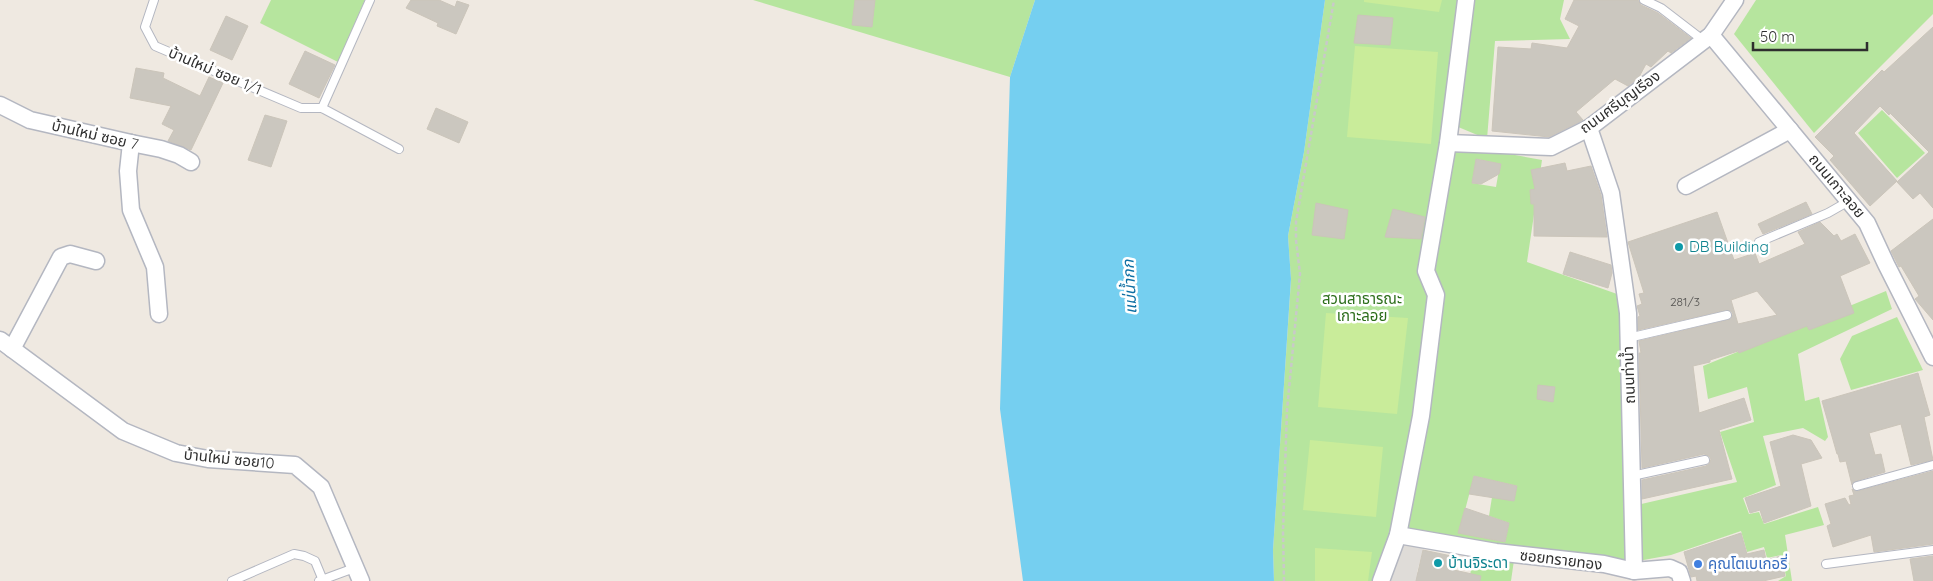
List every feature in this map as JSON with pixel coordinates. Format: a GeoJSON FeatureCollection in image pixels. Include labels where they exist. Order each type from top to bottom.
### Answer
{"type":"FeatureCollection","features":[{"type":"Feature","properties":{"kind":"street"},"geometry":{"type":"LineString","coordinates":[[1381,581],[1398,535],[1421,416],[1436,295],[1426,271],[1448,143],[1466,0]]}},
{"type":"Feature","properties":{"kind":"street","name":"ถนนศรีบุญเรือง"},"geometry":{"type":"LineString","coordinates":[[1448,143],[1551,147],[1589,128],[1707,38],[1735,0]]}},
{"type":"Feature","properties":{"kind":"street","name":"ถนนเกาะลอย"},"geometry":{"type":"LineString","coordinates":[[1707,38],[1790,130],[1867,223],[1933,357]]}},
{"type":"Feature","properties":{"kind":"street","name":"บ้านใหม่ ซอย 7"},"geometry":{"type":"LineString","coordinates":[[0,105],[30,120],[161,149],[179,155],[191,162]]}},
{"type":"Feature","properties":{"kind":"street","name":"ถนนท่าน้ำ"},"geometry":{"type":"LineString","coordinates":[[1589,128],[1611,193],[1628,313],[1634,572]]}},
{"type":"Feature","properties":{"kind":"street"},"geometry":{"type":"LineString","coordinates":[[1686,186],[1790,130]]}},
{"type":"Feature","properties":{"kind":"street"},"geometry":{"type":"LineString","coordinates":[[131,143],[128,171],[130,210],[155,268],[159,314]]}},
{"type":"Feature","properties":{"kind":"street"},"geometry":{"type":"LineString","coordinates":[[6,344],[61,258],[70,254],[96,261]]}},
{"type":"Feature","properties":{"kind":"street","name":"บ้านใหม่ ซอย10"},"geometry":{"type":"LineString","coordinates":[[6,344],[123,431],[176,453],[208,459],[295,465],[321,487],[359,574]]}},
{"type":"Feature","properties":{"kind":"street","name":"ซอยทรายทอง"},"geometry":{"type":"LineString","coordinates":[[1398,535],[1496,552],[1604,564],[1634,572]]}},
{"type":"Feature","properties":{"kind":"street"},"geometry":{"type":"LineString","coordinates":[[1634,572],[1670,568],[1679,572],[1682,581]]}},
{"type":"Feature","properties":{"kind":"lane","name":"บ้านใหม่ ซอย 1/1"},"geometry":{"type":"LineString","coordinates":[[154,0],[145,27],[156,46],[301,108],[322,108]]}},
{"type":"Feature","properties":{"kind":"lane"},"geometry":{"type":"LineString","coordinates":[[370,0],[322,108],[399,149]]}},
{"type":"Feature","properties":{"kind":"lane"},"geometry":{"type":"LineString","coordinates":[[1644,0],[1661,8],[1707,38]]}},
{"type":"Feature","properties":{"kind":"lane"},"geometry":{"type":"LineString","coordinates":[[1758,242],[1828,213],[1849,201]]}},
{"type":"Feature","properties":{"kind":"lane"},"geometry":{"type":"LineString","coordinates":[[1628,338],[1727,315]]}},
{"type":"Feature","properties":{"kind":"lane"},"geometry":{"type":"LineString","coordinates":[[1632,476],[1705,460]]}},
{"type":"Feature","properties":{"kind":"lane"},"geometry":{"type":"LineString","coordinates":[[1857,486],[1933,465]]}},
{"type":"Feature","properties":{"kind":"lane"},"geometry":{"type":"LineString","coordinates":[[1826,564],[1933,550]]}},
{"type":"Feature","properties":{"kind":"lane"},"geometry":{"type":"LineString","coordinates":[[232,581],[294,554],[315,561],[321,580],[359,574]]}},
{"type":"Feature","properties":{"kind":"path"},"geometry":{"type":"LineString","coordinates":[[1284,581],[1283,531],[1288,410],[1300,274],[1296,222],[1334,0]]}},
{"type":"Feature","properties":{"kind":"green space"},"geometry":{"type":"Polygon","coordinates":[[[271,0],[365,0],[338,62],[260,23],[271,0]]]}},
{"type":"Feature","properties":{"kind":"green space"},"geometry":{"type":"Polygon","coordinates":[[[753,0],[1035,0],[1010,77],[753,0]]]}},
{"type":"Feature","properties":{"kind":"green space","name":"สวนสาธารณะ เกาะลอย"},"geometry":{"type":"Polygon","coordinates":[[[1325,0],[1564,0],[1560,19],[1570,39],[1495,41],[1487,139],[1451,124],[1449,143],[1542,160],[1527,262],[1617,294],[1628,338],[1634,571],[1398,535],[1381,581],[1274,581],[1273,550],[1291,280],[1288,236],[1304,152],[1325,0]],[[1477,159],[1472,183],[1496,187],[1500,164],[1477,159]],[[1474,476],[1459,533],[1505,542],[1509,523],[1489,516],[1492,497],[1517,486],[1474,476]]]}},
{"type":"Feature","properties":{"kind":"green space"},"geometry":{"type":"Polygon","coordinates":[[[1364,0],[1442,0],[1439,12],[1364,2],[1364,0]]]}},
{"type":"Feature","properties":{"kind":"green space"},"geometry":{"type":"Polygon","coordinates":[[[1756,0],[1933,0],[1933,14],[1814,133],[1734,34],[1756,0]]]}},
{"type":"Feature","properties":{"kind":"green space"},"geometry":{"type":"Polygon","coordinates":[[[1355,46],[1438,52],[1431,144],[1347,137],[1355,46]]]}},
{"type":"Feature","properties":{"kind":"green space"},"geometry":{"type":"Polygon","coordinates":[[[1882,110],[1925,153],[1897,178],[1858,133],[1882,110]]]}},
{"type":"Feature","properties":{"kind":"green space"},"geometry":{"type":"Polygon","coordinates":[[[1886,291],[1892,309],[1798,354],[1805,401],[1819,397],[1828,437],[1825,441],[1803,428],[1763,436],[1776,485],[1743,498],[1749,514],[1759,512],[1764,524],[1818,507],[1824,525],[1785,535],[1792,581],[1778,581],[1786,576],[1781,555],[1767,558],[1764,547],[1747,552],[1741,531],[1671,555],[1638,561],[1637,505],[1737,482],[1720,432],[1754,422],[1747,387],[1708,399],[1703,366],[1886,291]]]}},
{"type":"Feature","properties":{"kind":"green space"},"geometry":{"type":"Polygon","coordinates":[[[1326,313],[1408,318],[1397,414],[1318,407],[1326,313]]]}},
{"type":"Feature","properties":{"kind":"green space"},"geometry":{"type":"Polygon","coordinates":[[[1897,317],[1923,370],[1851,390],[1840,359],[1852,336],[1897,317]]]}},
{"type":"Feature","properties":{"kind":"green space"},"geometry":{"type":"Polygon","coordinates":[[[1310,440],[1383,447],[1376,517],[1303,510],[1310,440]]]}},
{"type":"Feature","properties":{"kind":"green space"},"geometry":{"type":"Polygon","coordinates":[[[1315,548],[1372,552],[1368,581],[1315,581],[1315,548]]]}},
{"type":"Feature","properties":{"kind":"green space"},"geometry":{"type":"Polygon","coordinates":[[[1474,553],[1514,560],[1511,581],[1469,581],[1474,553]]]}},
{"type":"Feature","properties":{"kind":"shaded area"},"geometry":{"type":"Polygon","coordinates":[[[1403,542],[1424,546],[1417,572],[1422,574],[1421,581],[1391,581],[1403,542]]]}},
{"type":"Feature","properties":{"kind":"water","name":"แม่น้ำกก"},"geometry":{"type":"Polygon","coordinates":[[[1035,0],[1325,0],[1304,152],[1288,236],[1291,279],[1273,550],[1274,581],[1023,581],[1000,409],[1010,77],[1035,0]]]}},
{"type":"Feature","properties":{"kind":"building"},"geometry":{"type":"Polygon","coordinates":[[[411,0],[439,0],[455,7],[457,1],[469,5],[456,34],[437,26],[438,23],[406,8],[411,0]]]}},
{"type":"Feature","properties":{"kind":"building"},"geometry":{"type":"Polygon","coordinates":[[[855,0],[875,0],[872,27],[852,25],[855,0]]]}},
{"type":"Feature","properties":{"kind":"building"},"geometry":{"type":"Polygon","coordinates":[[[1574,0],[1638,0],[1641,5],[1658,13],[1691,38],[1671,53],[1668,51],[1651,67],[1646,64],[1639,77],[1628,86],[1615,79],[1576,112],[1583,120],[1549,137],[1492,131],[1498,47],[1531,49],[1532,43],[1567,48],[1579,26],[1565,19],[1574,0]]]}},
{"type":"Feature","properties":{"kind":"building"},"geometry":{"type":"Polygon","coordinates":[[[1358,15],[1393,18],[1390,45],[1354,43],[1358,15]]]}},
{"type":"Feature","properties":{"kind":"building"},"geometry":{"type":"Polygon","coordinates":[[[226,16],[248,26],[232,60],[210,50],[226,16]]]}},
{"type":"Feature","properties":{"kind":"building"},"geometry":{"type":"Polygon","coordinates":[[[1933,27],[1933,208],[1920,193],[1913,199],[1897,182],[1929,152],[1890,113],[1889,115],[1880,106],[1854,133],[1897,181],[1870,206],[1830,160],[1834,156],[1815,137],[1882,70],[1884,72],[1933,27]]]}},
{"type":"Feature","properties":{"kind":"building"},"geometry":{"type":"Polygon","coordinates":[[[305,51],[335,65],[319,98],[289,84],[305,51]]]}},
{"type":"Feature","properties":{"kind":"building"},"geometry":{"type":"Polygon","coordinates":[[[136,68],[164,73],[163,78],[200,96],[209,77],[223,83],[191,150],[168,141],[174,130],[162,124],[171,106],[130,98],[136,68]]]}},
{"type":"Feature","properties":{"kind":"building"},"geometry":{"type":"Polygon","coordinates":[[[436,108],[468,122],[459,143],[427,129],[436,108]]]}},
{"type":"Feature","properties":{"kind":"building"},"geometry":{"type":"Polygon","coordinates":[[[265,115],[287,121],[271,167],[248,160],[265,115]]]}},
{"type":"Feature","properties":{"kind":"building"},"geometry":{"type":"Polygon","coordinates":[[[1476,159],[1501,164],[1499,174],[1481,184],[1472,183],[1476,159]]]}},
{"type":"Feature","properties":{"kind":"building"},"geometry":{"type":"Polygon","coordinates":[[[1565,163],[1567,171],[1591,166],[1601,195],[1607,237],[1534,236],[1534,204],[1531,204],[1530,190],[1535,189],[1531,170],[1565,163]]]}},
{"type":"Feature","properties":{"kind":"building"},"geometry":{"type":"Polygon","coordinates":[[[1806,202],[1812,214],[1763,234],[1758,224],[1806,202]]]}},
{"type":"Feature","properties":{"kind":"building"},"geometry":{"type":"Polygon","coordinates":[[[1316,203],[1348,210],[1344,239],[1312,235],[1316,203]]]}},
{"type":"Feature","properties":{"kind":"building"},"geometry":{"type":"Polygon","coordinates":[[[1393,209],[1425,217],[1421,239],[1385,237],[1393,209]]]}},
{"type":"Feature","properties":{"kind":"building"},"geometry":{"type":"Polygon","coordinates":[[[1717,212],[1734,260],[1755,253],[1759,264],[1805,244],[1798,232],[1820,222],[1834,236],[1837,234],[1841,241],[1855,234],[1870,263],[1840,276],[1854,313],[1809,330],[1807,326],[1739,353],[1738,351],[1710,360],[1710,362],[1693,366],[1699,413],[1744,398],[1751,420],[1719,430],[1732,479],[1642,499],[1642,480],[1706,466],[1711,459],[1704,454],[1642,468],[1639,353],[1641,353],[1639,341],[1728,320],[1731,319],[1733,314],[1731,311],[1726,310],[1638,330],[1638,317],[1640,316],[1637,306],[1642,304],[1639,294],[1644,293],[1628,242],[1717,212]],[[1757,291],[1731,300],[1738,324],[1777,315],[1757,291]]]}},
{"type":"Feature","properties":{"kind":"building"},"geometry":{"type":"Polygon","coordinates":[[[1933,219],[1933,320],[1915,299],[1919,296],[1901,266],[1899,267],[1891,251],[1933,219]]]}},
{"type":"Feature","properties":{"kind":"building"},"geometry":{"type":"Polygon","coordinates":[[[1570,252],[1611,265],[1612,273],[1608,288],[1563,274],[1570,252]]]}},
{"type":"Feature","properties":{"kind":"building"},"geometry":{"type":"Polygon","coordinates":[[[1918,373],[1930,415],[1924,417],[1933,460],[1911,465],[1901,424],[1869,433],[1875,455],[1881,454],[1885,472],[1856,481],[1852,485],[1846,461],[1840,462],[1837,454],[1822,401],[1918,373]]]}},
{"type":"Feature","properties":{"kind":"building"},"geometry":{"type":"Polygon","coordinates":[[[1538,385],[1555,387],[1553,402],[1537,399],[1538,385]]]}},
{"type":"Feature","properties":{"kind":"building"},"geometry":{"type":"Polygon","coordinates":[[[1793,435],[1811,440],[1822,458],[1801,464],[1811,506],[1764,523],[1760,510],[1750,513],[1745,498],[1781,486],[1770,442],[1793,435]]]}},
{"type":"Feature","properties":{"kind":"building"},"geometry":{"type":"Polygon","coordinates":[[[1933,471],[1933,544],[1874,552],[1871,535],[1833,547],[1827,526],[1831,524],[1825,504],[1845,498],[1849,505],[1851,504],[1849,496],[1854,495],[1852,489],[1858,491],[1933,471]]]}},
{"type":"Feature","properties":{"kind":"building"},"geometry":{"type":"Polygon","coordinates":[[[1474,476],[1517,486],[1514,501],[1469,494],[1474,476]]]}},
{"type":"Feature","properties":{"kind":"building"},"geometry":{"type":"Polygon","coordinates":[[[1465,508],[1509,523],[1505,542],[1458,533],[1465,508]]]}},
{"type":"Feature","properties":{"kind":"building"},"geometry":{"type":"Polygon","coordinates":[[[1741,533],[1747,554],[1764,550],[1766,560],[1781,556],[1785,576],[1763,581],[1697,581],[1696,576],[1691,577],[1684,552],[1741,533]]]}},
{"type":"Feature","properties":{"kind":"building","name":"บ้านจิระดา"},"geometry":{"type":"Polygon","coordinates":[[[1423,550],[1456,557],[1454,570],[1481,576],[1480,581],[1416,581],[1423,550]]]}},
{"type":"Feature","properties":{"kind":"building"},"geometry":{"type":"Polygon","coordinates":[[[1933,556],[1933,581],[1914,581],[1910,559],[1933,556]]]}},
{"type":"Feature","properties":{"kind":"place","name":"DB Building"},"geometry":{"type":"Point","coordinates":[1679,247]}},
{"type":"Feature","properties":{"kind":"place","name":"บ้านจิระดา"},"geometry":{"type":"Point","coordinates":[1438,563]}},
{"type":"Feature","properties":{"kind":"place","name":"คุณโตเบเกอรี่"},"geometry":{"type":"Point","coordinates":[1698,564]}}]}
